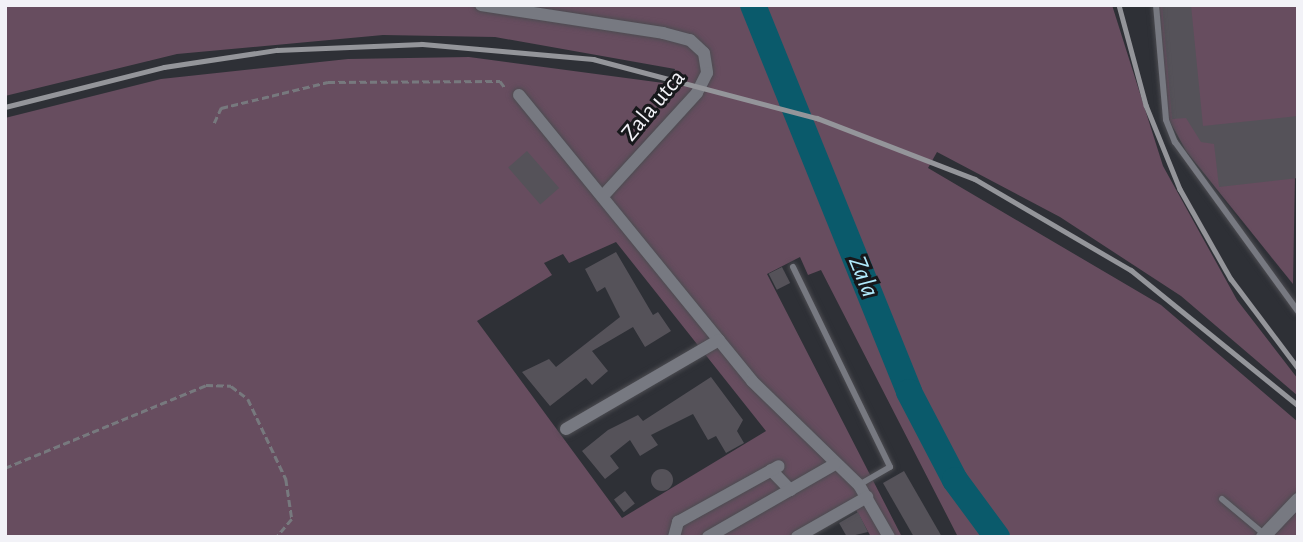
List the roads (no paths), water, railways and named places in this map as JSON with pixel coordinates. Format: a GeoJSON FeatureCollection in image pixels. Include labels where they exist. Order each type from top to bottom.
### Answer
{"type":"FeatureCollection","features":[{"type":"Feature","properties":{"kind":"street","name":"Zala utca"},"geometry":{"type":"LineString","coordinates":[[481,5],[663,33],[690,40],[704,53],[707,74],[697,93],[603,197]]}},
{"type":"Feature","properties":{"kind":"street"},"geometry":{"type":"LineString","coordinates":[[519,95],[719,340],[835,464],[859,485],[889,537]]}},
{"type":"Feature","properties":{"kind":"street"},"geometry":{"type":"LineString","coordinates":[[566,429],[719,340]]}},
{"type":"Feature","properties":{"kind":"street"},"geometry":{"type":"LineString","coordinates":[[708,537],[835,464]]}},
{"type":"Feature","properties":{"kind":"street"},"geometry":{"type":"LineString","coordinates":[[674,537],[678,522],[775,468],[790,490]]}},
{"type":"Feature","properties":{"kind":"street"},"geometry":{"type":"LineString","coordinates":[[797,537],[867,497]]}},
{"type":"Feature","properties":{"kind":"street"},"geometry":{"type":"LineString","coordinates":[[1266,536],[1298,500]]}},
{"type":"Feature","properties":{"kind":"lane"},"geometry":{"type":"LineString","coordinates":[[1157,5],[1166,120],[1175,142],[1298,311]]}},
{"type":"Feature","properties":{"kind":"lane"},"geometry":{"type":"LineString","coordinates":[[793,267],[890,467],[859,485]]}},
{"type":"Feature","properties":{"kind":"lane"},"geometry":{"type":"LineString","coordinates":[[1222,499],[1266,536]]}},
{"type":"Feature","properties":{"kind":"waterway","name":"Zala"},"geometry":{"type":"LineString","coordinates":[[753,5],[909,392],[955,480],[997,537]]}},
{"type":"Feature","properties":{"kind":"railway"},"geometry":{"type":"LineString","coordinates":[[1119,5],[1146,105],[1180,189],[1231,279],[1298,368]]}},
{"type":"Feature","properties":{"kind":"railway"},"geometry":{"type":"LineString","coordinates":[[5,107],[164,67],[277,50],[422,44],[593,59],[817,118],[975,179],[1131,270],[1298,405]]}}]}
